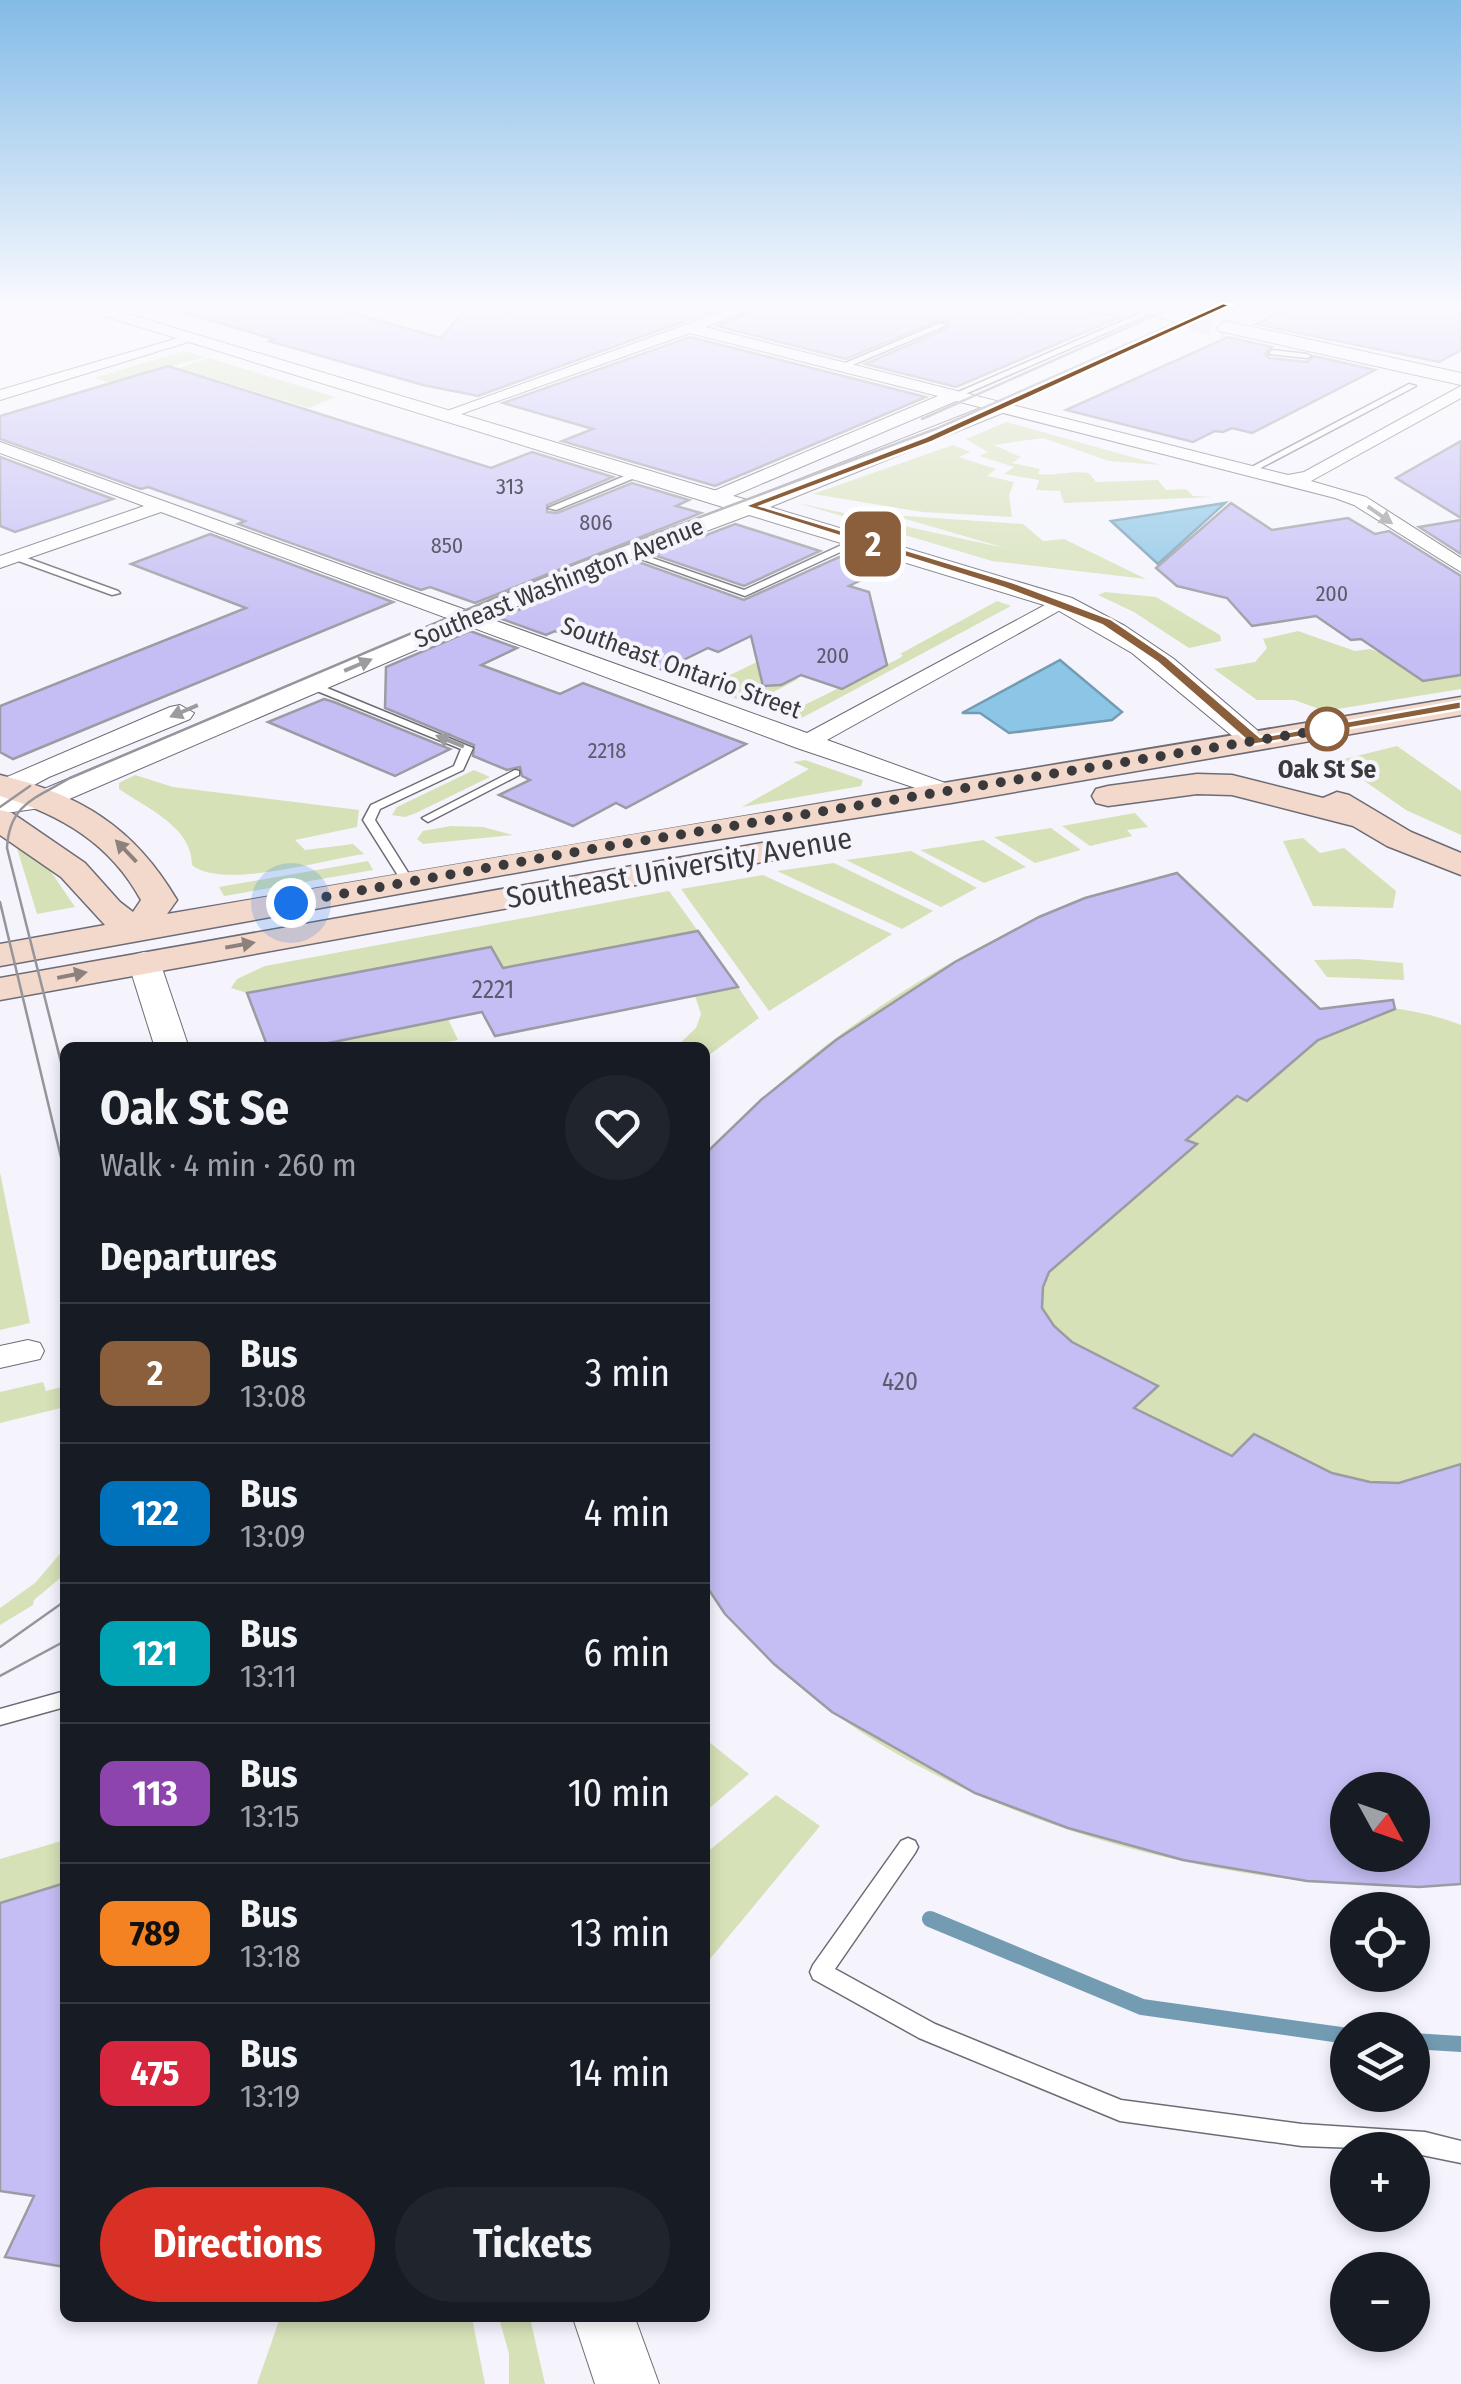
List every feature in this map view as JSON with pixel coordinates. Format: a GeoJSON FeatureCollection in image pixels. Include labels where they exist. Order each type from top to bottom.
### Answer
{"type":"FeatureCollection","features":[{"type":"Feature","properties":{"kind":"main road","name":"Southeast University Avenue"},"geometry":{"type":"LineString","coordinates":[[0,989],[141,946],[408,882],[951,794],[1268,750],[1461,706]]}},
{"type":"Feature","properties":{"kind":"main road"},"geometry":{"type":"LineString","coordinates":[[1029,810],[1131,780],[1268,750],[1461,720]]}},
{"type":"Feature","properties":{"kind":"main road"},"geometry":{"type":"LineString","coordinates":[[1268,750],[1358,817],[1458,862]]}},
{"type":"Feature","properties":{"kind":"main road","name":"Southeast University Avenue"},"geometry":{"type":"LineString","coordinates":[[0,955],[141,946],[672,867],[1151,789],[1215,784],[1280,795],[1358,817]]}},
{"type":"Feature","properties":{"kind":"main road"},"geometry":{"type":"LineString","coordinates":[[2,798],[43,800],[84,818],[114,838],[143,868],[159,900],[141,946],[2,798]]}},
{"type":"Feature","properties":{"kind":"street"},"geometry":{"type":"LineString","coordinates":[[448,416],[1063,603],[1106,622],[1162,660],[1268,750]]}},
{"type":"Feature","properties":{"kind":"street","name":"Southeast Washington Avenue"},"geometry":{"type":"LineString","coordinates":[[2,798],[436,606],[594,540],[716,496],[904,416]]}},
{"type":"Feature","properties":{"kind":"street","name":"Southeast Washington Avenue"},"geometry":{"type":"LineString","coordinates":[[43,800],[626,552],[928,440],[980,416]]}},
{"type":"Feature","properties":{"kind":"street"},"geometry":{"type":"LineString","coordinates":[[1031,416],[1293,479],[1360,501],[1461,566]]}},
{"type":"Feature","properties":{"kind":"street"},"geometry":{"type":"LineString","coordinates":[[1293,479],[1309,476],[1416,416]]}},
{"type":"Feature","properties":{"kind":"street","name":"Southeast Ontario Street"},"geometry":{"type":"LineString","coordinates":[[0,446],[951,794]]}},
{"type":"Feature","properties":{"kind":"street"},"geometry":{"type":"LineString","coordinates":[[8,559],[161,506]]}},
{"type":"Feature","properties":{"kind":"street"},"geometry":{"type":"LineString","coordinates":[[805,743],[1063,603]]}},
{"type":"Feature","properties":{"kind":"street"},"geometry":{"type":"LineString","coordinates":[[141,946],[170,1042]]}},
{"type":"Feature","properties":{"kind":"street"},"geometry":{"type":"LineString","coordinates":[[605,2322],[628,2384]]}},
{"type":"Feature","properties":{"kind":"lane"},"geometry":{"type":"LineString","coordinates":[[1248,471],[1354,416]]}},
{"type":"Feature","properties":{"kind":"lane"},"geometry":{"type":"LineString","coordinates":[[552,508],[640,473]]}},
{"type":"Feature","properties":{"kind":"lane"},"geometry":{"type":"LineString","coordinates":[[626,552],[745,592],[859,540]]}},
{"type":"Feature","properties":{"kind":"lane"},"geometry":{"type":"LineString","coordinates":[[8,559],[115,593]]}},
{"type":"Feature","properties":{"kind":"lane"},"geometry":{"type":"LineString","coordinates":[[310,684],[467,748],[459,768],[376,808],[369,820],[408,882]]}},
{"type":"Feature","properties":{"kind":"lane"},"geometry":{"type":"LineString","coordinates":[[428,818],[515,774]]}},
{"type":"Feature","properties":{"kind":"lane"},"geometry":{"type":"LineString","coordinates":[[0,1717],[60,1701]]}},
{"type":"Feature","properties":{"kind":"lane"},"geometry":{"type":"LineString","coordinates":[[908,1847],[820,1972],[926,2032],[1120,2110],[1302,2135],[1424,2144],[1461,2152]]}},
{"type":"Feature","properties":{"kind":"green space"},"geometry":{"type":"Polygon","coordinates":[[[1006,422],[1161,465],[1109,461],[1043,438],[994,445],[1021,457],[1012,463],[1040,469],[1038,474],[1089,473],[1096,482],[1158,480],[1166,490],[1186,489],[1193,496],[1214,497],[1064,503],[1060,491],[1036,490],[1039,480],[1004,474],[1014,467],[979,456],[988,452],[966,439],[1006,422]]]}},
{"type":"Feature","properties":{"kind":"green space"},"geometry":{"type":"Polygon","coordinates":[[[953,445],[970,452],[959,457],[996,469],[987,476],[1014,482],[1009,495],[1012,517],[923,512],[813,494],[953,445]]]}},
{"type":"Feature","properties":{"kind":"green space"},"geometry":{"type":"Polygon","coordinates":[[[798,503],[1005,548],[892,515],[1023,524],[1043,541],[1064,539],[1146,579],[992,561],[798,503]]]}},
{"type":"Feature","properties":{"kind":"green space"},"geometry":{"type":"Polygon","coordinates":[[[1105,592],[1156,597],[1220,635],[1221,641],[1189,648],[1134,612],[1098,595],[1105,592]]]}},
{"type":"Feature","properties":{"kind":"green space"},"geometry":{"type":"Polygon","coordinates":[[[997,601],[1011,606],[798,720],[784,715],[900,658],[900,654],[997,601]]]}},
{"type":"Feature","properties":{"kind":"green space"},"geometry":{"type":"Polygon","coordinates":[[[1298,631],[1355,651],[1370,649],[1387,655],[1423,681],[1461,675],[1461,689],[1325,711],[1294,700],[1257,700],[1214,669],[1255,662],[1267,648],[1263,639],[1298,631]]]}},
{"type":"Feature","properties":{"kind":"green space"},"geometry":{"type":"Polygon","coordinates":[[[757,662],[763,686],[800,678],[751,704],[705,687],[757,662]]]}},
{"type":"Feature","properties":{"kind":"green space"},"geometry":{"type":"Polygon","coordinates":[[[1397,746],[1461,791],[1461,835],[1406,810],[1336,761],[1397,746]]]}},
{"type":"Feature","properties":{"kind":"green space"},"geometry":{"type":"Polygon","coordinates":[[[805,760],[863,780],[861,786],[742,807],[809,769],[793,762],[805,760]]]}},
{"type":"Feature","properties":{"kind":"green space"},"geometry":{"type":"Polygon","coordinates":[[[474,770],[490,777],[416,813],[405,817],[392,815],[397,807],[474,770]]]}},
{"type":"Feature","properties":{"kind":"green space"},"geometry":{"type":"Polygon","coordinates":[[[135,775],[173,787],[359,810],[357,827],[295,840],[305,850],[353,844],[364,854],[249,874],[206,872],[192,865],[185,840],[177,830],[119,789],[119,783],[135,775]]]}},
{"type":"Feature","properties":{"kind":"green space"},"geometry":{"type":"Polygon","coordinates":[[[1135,813],[1148,827],[1127,830],[1132,836],[1090,846],[1062,826],[1135,813]]]}},
{"type":"Feature","properties":{"kind":"green space"},"geometry":{"type":"Polygon","coordinates":[[[451,826],[483,827],[513,835],[423,844],[417,839],[423,831],[451,826]]]}},
{"type":"Feature","properties":{"kind":"green space"},"geometry":{"type":"Polygon","coordinates":[[[1051,828],[1081,850],[1035,863],[994,837],[1051,828]]]}},
{"type":"Feature","properties":{"kind":"green space"},"geometry":{"type":"Polygon","coordinates":[[[1303,838],[1320,853],[1344,848],[1396,891],[1393,908],[1313,906],[1283,841],[1303,838]]]}},
{"type":"Feature","properties":{"kind":"green space"},"geometry":{"type":"Polygon","coordinates":[[[983,840],[1026,867],[984,883],[920,850],[983,840]]]}},
{"type":"Feature","properties":{"kind":"green space"},"geometry":{"type":"Polygon","coordinates":[[[16,845],[45,863],[75,907],[37,914],[16,845]]]}},
{"type":"Feature","properties":{"kind":"green space"},"geometry":{"type":"Polygon","coordinates":[[[911,851],[977,888],[941,907],[846,860],[911,851]]]}},
{"type":"Feature","properties":{"kind":"green space"},"geometry":{"type":"Polygon","coordinates":[[[368,861],[373,870],[224,896],[219,887],[368,861]]]}},
{"type":"Feature","properties":{"kind":"green space"},"geometry":{"type":"Polygon","coordinates":[[[834,863],[933,911],[902,929],[777,871],[834,863]]]}},
{"type":"Feature","properties":{"kind":"green space"},"geometry":{"type":"Polygon","coordinates":[[[1177,873],[1319,1009],[1391,1008],[1461,1025],[1461,1884],[1382,1886],[1216,1868],[1132,1849],[1051,1824],[972,1792],[899,1755],[832,1712],[725,1614],[710,1269],[710,1149],[805,1062],[862,1019],[984,945],[1113,890],[1177,873]]]}},
{"type":"Feature","properties":{"kind":"green space"},"geometry":{"type":"Polygon","coordinates":[[[763,875],[892,934],[769,1011],[681,889],[763,875]]]}},
{"type":"Feature","properties":{"kind":"green space"},"geometry":{"type":"Polygon","coordinates":[[[669,891],[698,931],[503,968],[491,947],[247,993],[231,988],[237,979],[265,966],[669,891]]]}},
{"type":"Feature","properties":{"kind":"green space"},"geometry":{"type":"Polygon","coordinates":[[[1314,960],[1403,963],[1404,980],[1327,977],[1314,960]]]}},
{"type":"Feature","properties":{"kind":"green space"},"geometry":{"type":"Polygon","coordinates":[[[738,987],[759,1018],[710,1054],[710,1042],[681,1042],[696,1028],[701,1014],[695,996],[738,987]]]}},
{"type":"Feature","properties":{"kind":"green space"},"geometry":{"type":"Polygon","coordinates":[[[448,1019],[458,1040],[447,1042],[334,1042],[448,1019]]]}},
{"type":"Feature","properties":{"kind":"green space"},"geometry":{"type":"Polygon","coordinates":[[[0,1172],[30,1323],[0,1330],[0,1172]]]}},
{"type":"Feature","properties":{"kind":"green space"},"geometry":{"type":"Polygon","coordinates":[[[43,1382],[46,1391],[60,1387],[60,1408],[0,1423],[0,1392],[43,1382]]]}},
{"type":"Feature","properties":{"kind":"green space"},"geometry":{"type":"Polygon","coordinates":[[[60,1554],[60,1578],[33,1605],[0,1625],[0,1608],[35,1583],[60,1554]]]}},
{"type":"Feature","properties":{"kind":"green space"},"geometry":{"type":"Polygon","coordinates":[[[710,1743],[749,1774],[710,1808],[710,1743]]]}},
{"type":"Feature","properties":{"kind":"green space"},"geometry":{"type":"Polygon","coordinates":[[[776,1795],[820,1826],[710,1959],[710,1850],[776,1795]]]}},
{"type":"Feature","properties":{"kind":"green space"},"geometry":{"type":"Polygon","coordinates":[[[60,1841],[60,1885],[0,1903],[0,1859],[60,1841]]]}},
{"type":"Feature","properties":{"kind":"green space"},"geometry":{"type":"Polygon","coordinates":[[[279,2322],[473,2322],[485,2384],[257,2384],[279,2322]]]}},
{"type":"Feature","properties":{"kind":"green space"},"geometry":{"type":"Polygon","coordinates":[[[500,2322],[531,2322],[545,2384],[509,2384],[509,2354],[500,2322]]]}},
{"type":"Feature","properties":{"kind":"water"},"geometry":{"type":"Polygon","coordinates":[[[1225,503],[1158,564],[1111,521],[1225,503]]]}},
{"type":"Feature","properties":{"kind":"water"},"geometry":{"type":"Polygon","coordinates":[[[1060,660],[1122,712],[1112,720],[1009,733],[980,713],[962,713],[1060,660]]]}},
{"type":"Feature","properties":{"kind":"building"},"geometry":{"type":"Polygon","coordinates":[[[0,416],[327,416],[491,468],[532,452],[613,477],[547,505],[547,512],[557,513],[632,483],[689,500],[676,506],[701,513],[475,603],[430,587],[421,590],[238,524],[245,521],[0,439],[0,416]]]}},
{"type":"Feature","properties":{"kind":"building"},"geometry":{"type":"Polygon","coordinates":[[[549,416],[880,416],[715,486],[562,441],[593,429],[549,416]]]}},
{"type":"Feature","properties":{"kind":"building"},"geometry":{"type":"Polygon","coordinates":[[[1091,416],[1285,416],[1252,433],[1232,428],[1193,442],[1091,416]]]}},
{"type":"Feature","properties":{"kind":"building"},"geometry":{"type":"Polygon","coordinates":[[[1461,441],[1461,518],[1396,478],[1461,441]]]}},
{"type":"Feature","properties":{"kind":"building"},"geometry":{"type":"Polygon","coordinates":[[[0,457],[113,499],[15,532],[0,526],[0,457]]]}},
{"type":"Feature","properties":{"kind":"building"},"geometry":{"type":"Polygon","coordinates":[[[1231,503],[1272,530],[1348,518],[1375,534],[1389,531],[1461,576],[1461,675],[1423,681],[1361,639],[1351,640],[1316,616],[1252,626],[1227,598],[1177,586],[1156,568],[1231,503]]]}},
{"type":"Feature","properties":{"kind":"building"},"geometry":{"type":"Polygon","coordinates":[[[1461,520],[1461,554],[1419,527],[1461,520]]]}},
{"type":"Feature","properties":{"kind":"building"},"geometry":{"type":"Polygon","coordinates":[[[735,524],[820,551],[744,586],[654,555],[735,524]]]}},
{"type":"Feature","properties":{"kind":"building"},"geometry":{"type":"Polygon","coordinates":[[[210,534],[393,602],[13,759],[0,752],[0,706],[246,608],[131,564],[210,534]]]}},
{"type":"Feature","properties":{"kind":"building"},"geometry":{"type":"Polygon","coordinates":[[[839,557],[882,570],[849,586],[869,592],[887,665],[842,689],[801,675],[781,685],[763,686],[751,636],[718,652],[708,648],[663,670],[555,631],[546,635],[499,618],[636,561],[744,600],[839,557]]]}},
{"type":"Feature","properties":{"kind":"building"},"geometry":{"type":"Polygon","coordinates":[[[470,631],[517,648],[481,665],[560,694],[583,683],[746,744],[626,808],[616,803],[573,826],[499,795],[530,780],[522,776],[520,767],[507,770],[473,756],[474,745],[385,708],[386,667],[470,631]]]}},
{"type":"Feature","properties":{"kind":"building"},"geometry":{"type":"Polygon","coordinates":[[[324,699],[450,749],[395,776],[268,722],[324,699]]]}},
{"type":"Feature","properties":{"kind":"building"},"geometry":{"type":"Polygon","coordinates":[[[1177,873],[1320,1009],[1393,1000],[1395,1009],[1318,1040],[1247,1101],[1237,1096],[1186,1140],[1197,1144],[1049,1272],[1043,1287],[1042,1308],[1072,1342],[1158,1386],[1134,1408],[1232,1456],[1254,1434],[1332,1473],[1370,1482],[1399,1483],[1461,1464],[1461,1884],[1419,1887],[1307,1881],[1183,1860],[1068,1828],[975,1793],[832,1712],[774,1664],[725,1614],[710,1592],[710,1149],[762,1099],[836,1040],[955,962],[1039,917],[1085,898],[1177,873]]]}},
{"type":"Feature","properties":{"kind":"building"},"geometry":{"type":"Polygon","coordinates":[[[698,931],[738,987],[495,1036],[482,1012],[334,1042],[266,1042],[247,993],[491,947],[503,968],[698,931]]]}},
{"type":"Feature","properties":{"kind":"building"},"geometry":{"type":"Polygon","coordinates":[[[60,1885],[60,2266],[5,2257],[34,2196],[0,2191],[0,1903],[60,1885]]]}},
{"type":"Feature","properties":{"kind":"waterway"},"geometry":{"type":"LineString","coordinates":[[930,1919],[1142,2007],[1330,2033]]}},
{"type":"Feature","properties":{"kind":"waterway"},"geometry":{"type":"LineString","coordinates":[[1430,2042],[1461,2044]]}},
{"type":"Feature","properties":{"kind":"tram line"},"geometry":{"type":"LineString","coordinates":[[922,419],[928,416]]}},
{"type":"Feature","properties":{"kind":"tram line"},"geometry":{"type":"LineString","coordinates":[[60,1058],[7,848],[13,821],[36,797],[70,778],[577,563],[965,416]]}},
{"type":"Feature","properties":{"kind":"tram line"},"geometry":{"type":"LineString","coordinates":[[0,807],[30,786]]}},
{"type":"Feature","properties":{"kind":"tram line"},"geometry":{"type":"LineString","coordinates":[[0,902],[60,1153]]}},
{"type":"Feature","properties":{"kind":"tram line"},"geometry":{"type":"LineString","coordinates":[[0,1647],[60,1605]]}},
{"type":"Feature","properties":{"kind":"tram line"},"geometry":{"type":"LineString","coordinates":[[0,1676],[60,1644]]}},
{"type":"Feature","properties":{"kind":"bus line","name":"2"},"geometry":{"type":"LineString","coordinates":[[979,416],[928,440],[750,506],[1008,585],[1106,622],[1162,660],[1257,742],[1461,706]]}},
{"type":"Feature","properties":{"kind":"place","name":"Oak St Se"},"geometry":{"type":"Point","coordinates":[1327,729]}},
{"type":"Feature","properties":{"kind":"route"},"geometry":{"type":"LineString","coordinates":[[291,903],[592,849],[951,794],[1327,729]]}}]}
